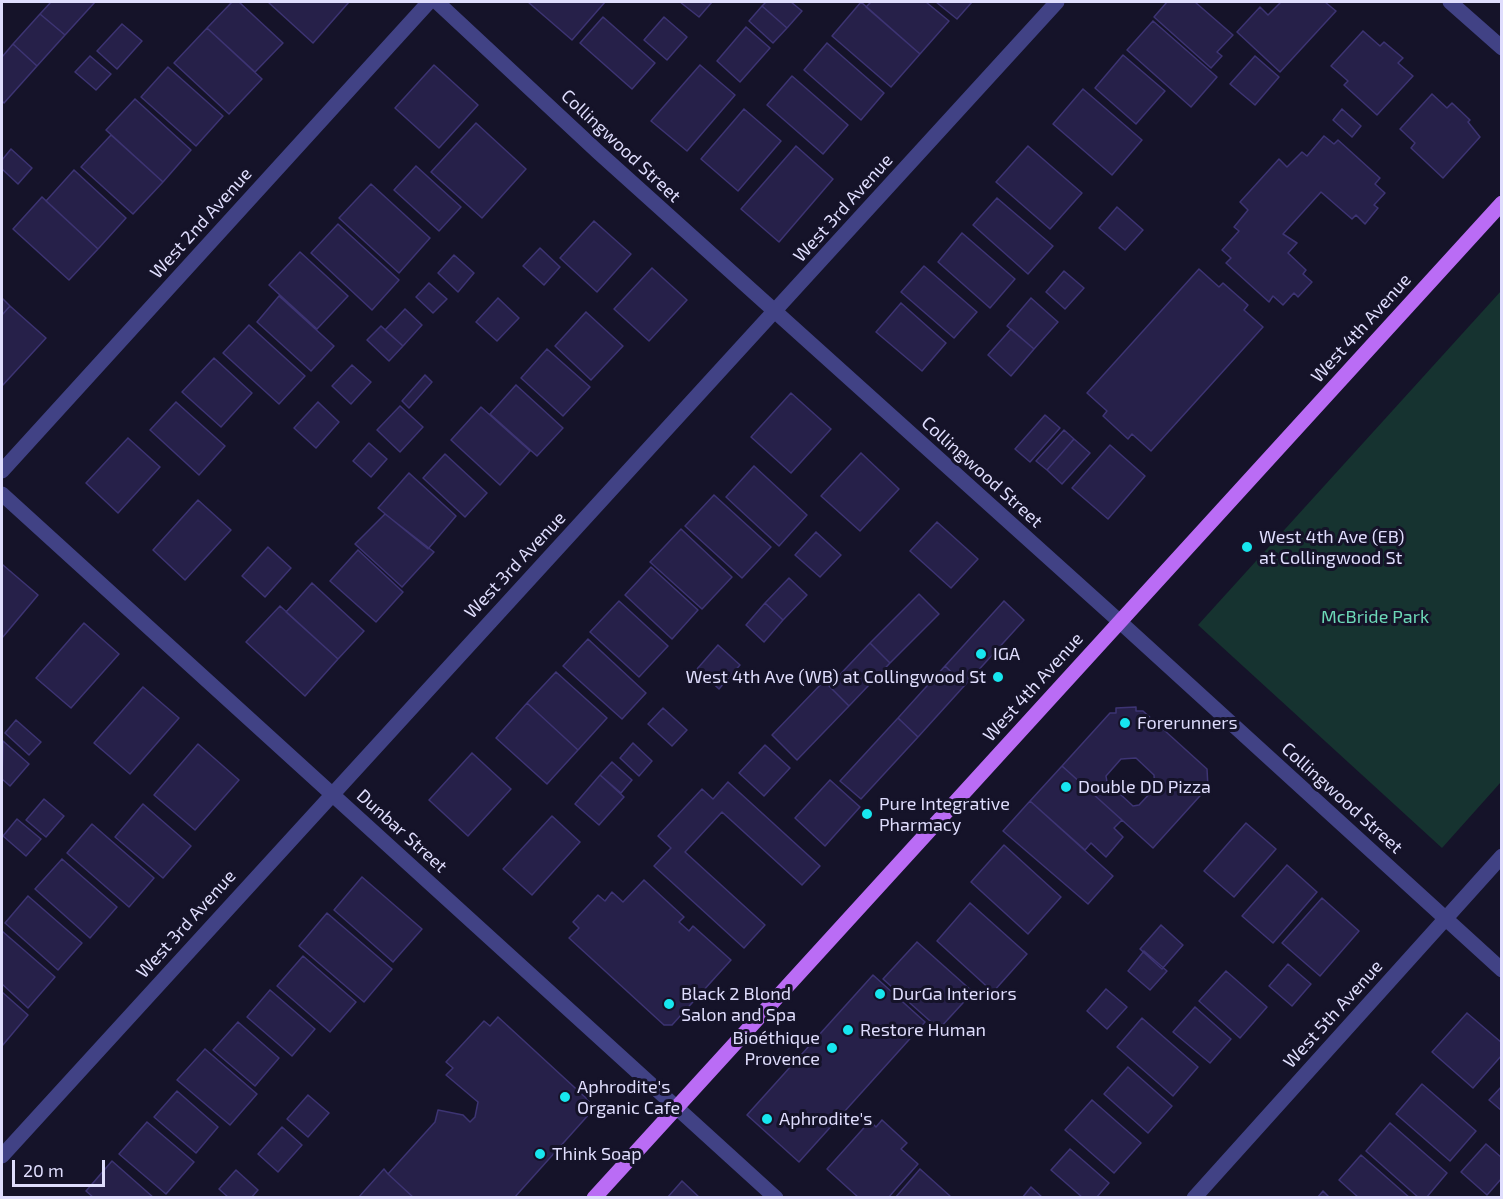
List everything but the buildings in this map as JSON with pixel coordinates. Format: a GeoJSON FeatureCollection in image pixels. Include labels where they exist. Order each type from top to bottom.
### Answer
{"type":"FeatureCollection","features":[{"type":"Feature","properties":{"kind":"main road","name":"West 4th Avenue"},"geometry":{"type":"LineString","coordinates":[[594,1197],[1502,202]]}},
{"type":"Feature","properties":{"kind":"street","name":"West 2nd Avenue"},"geometry":{"type":"LineString","coordinates":[[2,471],[429,2]]}},
{"type":"Feature","properties":{"kind":"street","name":"Collingwood Street"},"geometry":{"type":"LineString","coordinates":[[437,2],[1502,970]]}},
{"type":"Feature","properties":{"kind":"street","name":"West 3rd Avenue"},"geometry":{"type":"LineString","coordinates":[[2,1156],[331,793],[776,312],[1057,2]]}},
{"type":"Feature","properties":{"kind":"street"},"geometry":{"type":"LineString","coordinates":[[1450,2],[1502,48]]}},
{"type":"Feature","properties":{"kind":"street","name":"Dunbar Street"},"geometry":{"type":"LineString","coordinates":[[2,494],[776,1197]]}},
{"type":"Feature","properties":{"kind":"street","name":"West 5th Avenue"},"geometry":{"type":"LineString","coordinates":[[1194,1197],[1502,856]]}},
{"type":"Feature","properties":{"kind":"green space","name":"McBride Park"},"geometry":{"type":"Polygon","coordinates":[[[1501,291],[1501,782],[1442,848],[1198,625],[1501,291]]]}},
{"type":"Feature","properties":{"kind":"place","name":"West 4th Ave (EB) at Collingwood St"},"geometry":{"type":"Point","coordinates":[1247,547]}},
{"type":"Feature","properties":{"kind":"place","name":"IGA"},"geometry":{"type":"Point","coordinates":[981,654]}},
{"type":"Feature","properties":{"kind":"place","name":"West 4th Ave (WB) at Collingwood St"},"geometry":{"type":"Point","coordinates":[998,677]}},
{"type":"Feature","properties":{"kind":"place","name":"Forerunners"},"geometry":{"type":"Point","coordinates":[1125,723]}},
{"type":"Feature","properties":{"kind":"place","name":"Double DD Pizza"},"geometry":{"type":"Point","coordinates":[1066,787]}},
{"type":"Feature","properties":{"kind":"place","name":"Pure Integrative Pharmacy"},"geometry":{"type":"Point","coordinates":[867,814]}},
{"type":"Feature","properties":{"kind":"place","name":"DurGa Interiors"},"geometry":{"type":"Point","coordinates":[880,994]}},
{"type":"Feature","properties":{"kind":"place","name":"Black 2 Blond Salon and Spa"},"geometry":{"type":"Point","coordinates":[669,1004]}},
{"type":"Feature","properties":{"kind":"place","name":"Restore Human"},"geometry":{"type":"Point","coordinates":[848,1030]}},
{"type":"Feature","properties":{"kind":"place","name":"Bioéthique Provence"},"geometry":{"type":"Point","coordinates":[832,1048]}},
{"type":"Feature","properties":{"kind":"place","name":"Aphrodite's Organic Cafe"},"geometry":{"type":"Point","coordinates":[565,1097]}},
{"type":"Feature","properties":{"kind":"place","name":"Aphrodite's"},"geometry":{"type":"Point","coordinates":[767,1119]}},
{"type":"Feature","properties":{"kind":"place","name":"Think Soap"},"geometry":{"type":"Point","coordinates":[540,1154]}}]}
